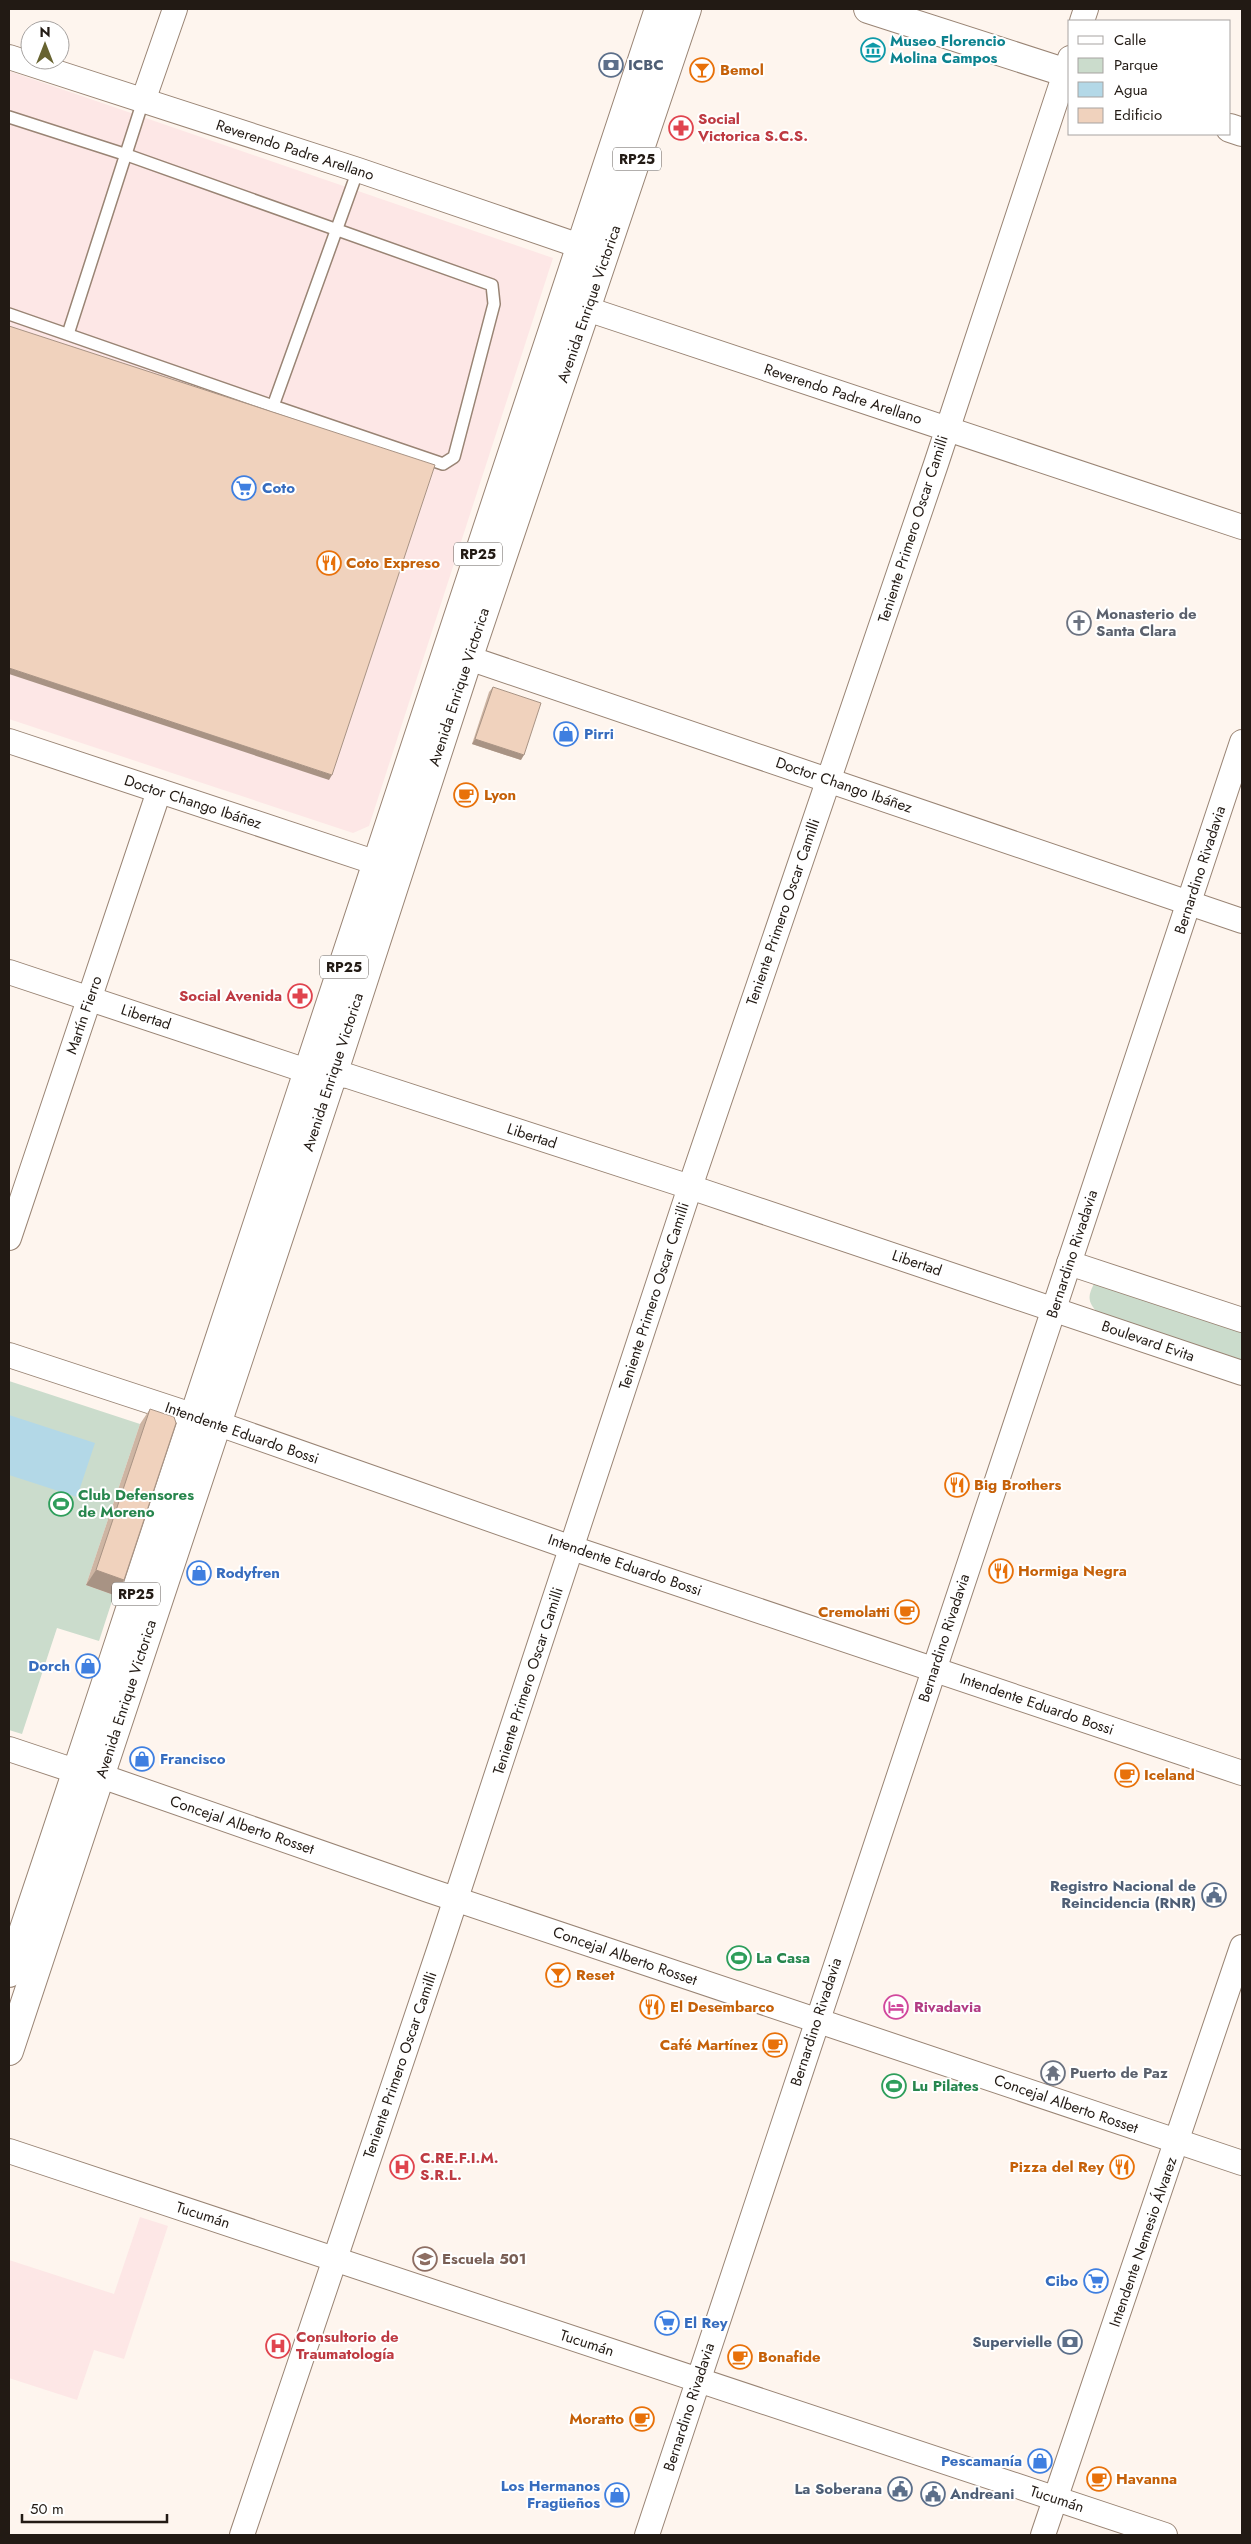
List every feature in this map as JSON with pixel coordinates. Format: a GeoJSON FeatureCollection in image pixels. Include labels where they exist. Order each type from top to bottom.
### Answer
{"type":"FeatureCollection","features":[{"type":"Feature","properties":{"kind":"main road","name":"Avenida Enrique Victorica"},"geometry":{"type":"LineString","coordinates":[[9,2051],[89,1774],[457,655],[580,246],[658,9]]}},
{"type":"Feature","properties":{"kind":"main road","name":"Avenida Enrique Victorica"},"geometry":{"type":"LineString","coordinates":[[321,1073],[377,863],[587,309],[687,9]]}},
{"type":"Feature","properties":{"kind":"main road"},"geometry":{"type":"LineString","coordinates":[[868,9],[1068,68]]}},
{"type":"Feature","properties":{"kind":"main road","name":"Avenida Enrique Victorica"},"geometry":{"type":"LineString","coordinates":[[9,1973],[89,1774]]}},
{"type":"Feature","properties":{"kind":"street"},"geometry":{"type":"LineString","coordinates":[[143,102],[175,9]]}},
{"type":"Feature","properties":{"kind":"street","name":"Reverendo Padre Arellano"},"geometry":{"type":"LineString","coordinates":[[9,57],[143,102],[358,170],[580,246]]}},
{"type":"Feature","properties":{"kind":"street","name":"Teniente Primero Oscar Camilli"},"geometry":{"type":"LineString","coordinates":[[242,2535],[572,1548],[690,1187],[1068,68]]}},
{"type":"Feature","properties":{"kind":"street","name":"Reverendo Padre Arellano"},"geometry":{"type":"LineString","coordinates":[[587,309],[1242,527]]}},
{"type":"Feature","properties":{"kind":"street","name":"Doctor Chango Ibáñez"},"geometry":{"type":"LineString","coordinates":[[457,655],[1242,921]]}},
{"type":"Feature","properties":{"kind":"street","name":"Doctor Chango Ibáñez"},"geometry":{"type":"LineString","coordinates":[[9,741],[377,863]]}},
{"type":"Feature","properties":{"kind":"street","name":"Bernardino Rivadavia"},"geometry":{"type":"LineString","coordinates":[[647,2535],[1242,742]]}},
{"type":"Feature","properties":{"kind":"street","name":"Martín Fierro"},"geometry":{"type":"LineString","coordinates":[[9,1238],[159,791]]}},
{"type":"Feature","properties":{"kind":"street","name":"Libertad"},"geometry":{"type":"LineString","coordinates":[[9,972],[321,1073],[348,1076],[690,1187],[1053,1309]]}},
{"type":"Feature","properties":{"kind":"street"},"geometry":{"type":"LineString","coordinates":[[1069,1263],[1242,1320]]}},
{"type":"Feature","properties":{"kind":"street","name":"Boulevard Evita"},"geometry":{"type":"LineString","coordinates":[[1053,1309],[1242,1373]]}},
{"type":"Feature","properties":{"kind":"street","name":"Intendente Eduardo Bossi"},"geometry":{"type":"LineString","coordinates":[[9,1356],[205,1420],[572,1548],[1242,1772]]}},
{"type":"Feature","properties":{"kind":"street","name":"Concejal Alberto Rosset"},"geometry":{"type":"LineString","coordinates":[[9,1748],[1242,2163]]}},
{"type":"Feature","properties":{"kind":"street","name":"Intendente Nemesio Álvarez"},"geometry":{"type":"LineString","coordinates":[[1043,2535],[1178,2141],[1242,1947]]}},
{"type":"Feature","properties":{"kind":"street","name":"Tucumán"},"geometry":{"type":"LineString","coordinates":[[9,2151],[1166,2535]]}},
{"type":"Feature","properties":{"kind":"lane"},"geometry":{"type":"LineString","coordinates":[[68,334],[143,102]]}},
{"type":"Feature","properties":{"kind":"lane"},"geometry":{"type":"LineString","coordinates":[[9,117],[127,155],[492,285],[494,304],[454,457],[442,464],[9,314]]}},
{"type":"Feature","properties":{"kind":"lane"},"geometry":{"type":"LineString","coordinates":[[273,406],[358,170]]}},
{"type":"Feature","properties":{"kind":"shaded area","name":"Coto"},"geometry":{"type":"Polygon","coordinates":[[[9,71],[553,258],[369,826],[353,833],[9,719],[9,71]]]}},
{"type":"Feature","properties":{"kind":"shaded area"},"geometry":{"type":"Polygon","coordinates":[[[140,2217],[168,2226],[124,2359],[94,2350],[77,2400],[9,2378],[9,2260],[114,2294],[140,2217]]]}},
{"type":"Feature","properties":{"kind":"green space"},"geometry":{"type":"Polygon","coordinates":[[[1102,1281],[1242,1328],[1242,1362],[1099,1314],[1091,1303],[1090,1293],[1094,1284],[1102,1281]]]}},
{"type":"Feature","properties":{"kind":"green space","name":"Club Defensores de Moreno"},"geometry":{"type":"Polygon","coordinates":[[[9,1381],[140,1424],[86,1585],[114,1595],[99,1641],[57,1628],[22,1734],[9,1730],[9,1381]]]}},
{"type":"Feature","properties":{"kind":"water"},"geometry":{"type":"Polygon","coordinates":[[[9,1415],[95,1443],[77,1497],[9,1475],[9,1415]]]}},
{"type":"Feature","properties":{"kind":"building"},"geometry":{"type":"Polygon","coordinates":[[[9,326],[435,465],[332,775],[9,668],[9,326]]]}},
{"type":"Feature","properties":{"kind":"building"},"geometry":{"type":"Polygon","coordinates":[[[493,687],[541,703],[524,755],[475,739],[493,687]]]}},
{"type":"Feature","properties":{"kind":"building"},"geometry":{"type":"Polygon","coordinates":[[[150,1409],[174,1417],[176,1423],[124,1580],[96,1570],[150,1409]]]}},
{"type":"Feature","properties":{"kind":"place","name":"Museo Florencio Molina Campos"},"geometry":{"type":"Point","coordinates":[873,50]}},
{"type":"Feature","properties":{"kind":"place","name":"ICBC"},"geometry":{"type":"Point","coordinates":[611,65]}},
{"type":"Feature","properties":{"kind":"place","name":"Bemol"},"geometry":{"type":"Point","coordinates":[702,70]}},
{"type":"Feature","properties":{"kind":"place","name":"Social Victorica S.C.S."},"geometry":{"type":"Point","coordinates":[681,128]}},
{"type":"Feature","properties":{"kind":"place","name":"Coto"},"geometry":{"type":"Point","coordinates":[244,488]}},
{"type":"Feature","properties":{"kind":"place","name":"Coto Expreso"},"geometry":{"type":"Point","coordinates":[329,563]}},
{"type":"Feature","properties":{"kind":"place","name":"Monasterio de Santa Clara"},"geometry":{"type":"Point","coordinates":[1079,623]}},
{"type":"Feature","properties":{"kind":"place","name":"Pirri"},"geometry":{"type":"Point","coordinates":[566,734]}},
{"type":"Feature","properties":{"kind":"place","name":"Lyon"},"geometry":{"type":"Point","coordinates":[466,795]}},
{"type":"Feature","properties":{"kind":"place","name":"Social Avenida"},"geometry":{"type":"Point","coordinates":[300,996]}},
{"type":"Feature","properties":{"kind":"place","name":"Big Brothers"},"geometry":{"type":"Point","coordinates":[957,1485]}},
{"type":"Feature","properties":{"kind":"place","name":"Club Defensores de Moreno"},"geometry":{"type":"Point","coordinates":[61,1504]}},
{"type":"Feature","properties":{"kind":"place","name":"Hormiga Negra"},"geometry":{"type":"Point","coordinates":[1001,1571]}},
{"type":"Feature","properties":{"kind":"place","name":"Rodyfren"},"geometry":{"type":"Point","coordinates":[199,1573]}},
{"type":"Feature","properties":{"kind":"place","name":"Cremolatti"},"geometry":{"type":"Point","coordinates":[907,1612]}},
{"type":"Feature","properties":{"kind":"place","name":"Dorch"},"geometry":{"type":"Point","coordinates":[88,1666]}},
{"type":"Feature","properties":{"kind":"place","name":"Francisco"},"geometry":{"type":"Point","coordinates":[142,1759]}},
{"type":"Feature","properties":{"kind":"place","name":"Iceland"},"geometry":{"type":"Point","coordinates":[1127,1775]}},
{"type":"Feature","properties":{"kind":"place","name":"Registro Nacional de Reincidencia (RNR)"},"geometry":{"type":"Point","coordinates":[1214,1895]}},
{"type":"Feature","properties":{"kind":"place","name":"La Casa"},"geometry":{"type":"Point","coordinates":[739,1958]}},
{"type":"Feature","properties":{"kind":"place","name":"Reset"},"geometry":{"type":"Point","coordinates":[558,1975]}},
{"type":"Feature","properties":{"kind":"place","name":"El Desembarco"},"geometry":{"type":"Point","coordinates":[652,2007]}},
{"type":"Feature","properties":{"kind":"place","name":"Rivadavia"},"geometry":{"type":"Point","coordinates":[896,2007]}},
{"type":"Feature","properties":{"kind":"place","name":"Café Martínez"},"geometry":{"type":"Point","coordinates":[775,2045]}},
{"type":"Feature","properties":{"kind":"place","name":"Puerto de Paz"},"geometry":{"type":"Point","coordinates":[1053,2073]}},
{"type":"Feature","properties":{"kind":"place","name":"Lu Pilates"},"geometry":{"type":"Point","coordinates":[894,2086]}},
{"type":"Feature","properties":{"kind":"place","name":"C.RE.F.I.M. S.R.L."},"geometry":{"type":"Point","coordinates":[402,2167]}},
{"type":"Feature","properties":{"kind":"place","name":"Pizza del Rey"},"geometry":{"type":"Point","coordinates":[1122,2167]}},
{"type":"Feature","properties":{"kind":"place","name":"Escuela 501"},"geometry":{"type":"Point","coordinates":[425,2259]}},
{"type":"Feature","properties":{"kind":"place","name":"Cibo"},"geometry":{"type":"Point","coordinates":[1096,2281]}},
{"type":"Feature","properties":{"kind":"place","name":"El Rey"},"geometry":{"type":"Point","coordinates":[667,2323]}},
{"type":"Feature","properties":{"kind":"place","name":"Supervielle"},"geometry":{"type":"Point","coordinates":[1070,2342]}},
{"type":"Feature","properties":{"kind":"place","name":"Consultorio de Traumatología"},"geometry":{"type":"Point","coordinates":[278,2346]}},
{"type":"Feature","properties":{"kind":"place","name":"Bonafide"},"geometry":{"type":"Point","coordinates":[740,2357]}},
{"type":"Feature","properties":{"kind":"place","name":"Moratto"},"geometry":{"type":"Point","coordinates":[642,2419]}},
{"type":"Feature","properties":{"kind":"place","name":"Pescamanía"},"geometry":{"type":"Point","coordinates":[1040,2461]}},
{"type":"Feature","properties":{"kind":"place","name":"Havanna"},"geometry":{"type":"Point","coordinates":[1099,2479]}},
{"type":"Feature","properties":{"kind":"place","name":"La Soberana"},"geometry":{"type":"Point","coordinates":[900,2489]}},
{"type":"Feature","properties":{"kind":"place","name":"Andreani"},"geometry":{"type":"Point","coordinates":[933,2494]}},
{"type":"Feature","properties":{"kind":"place","name":"Los Hermanos Fragüeños"},"geometry":{"type":"Point","coordinates":[617,2495]}}]}
